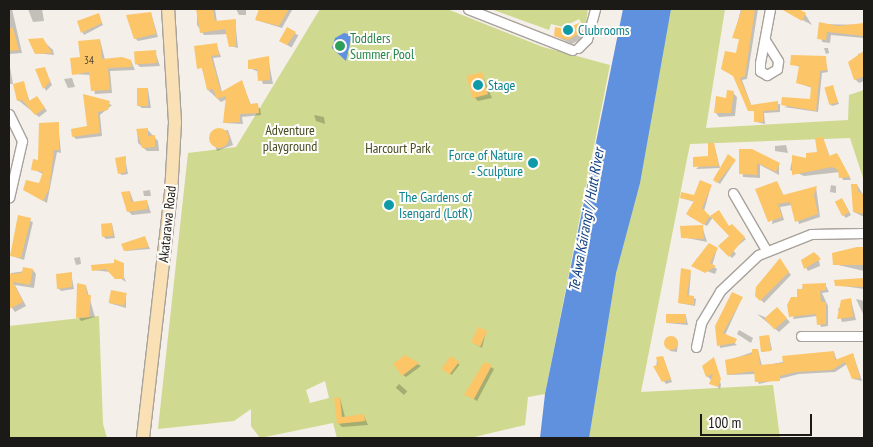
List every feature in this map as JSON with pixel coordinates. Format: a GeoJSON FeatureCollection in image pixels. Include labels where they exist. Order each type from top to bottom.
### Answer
{"type":"FeatureCollection","features":[{"type":"Feature","properties":{"kind":"street","name":"Akatarawa Road"},"geometry":{"type":"LineString","coordinates":[[143,438],[171,194],[175,122],[168,9]]}},
{"type":"Feature","properties":{"kind":"street"},"geometry":{"type":"LineString","coordinates":[[468,9],[575,49],[587,39],[595,9]]}},
{"type":"Feature","properties":{"kind":"street"},"geometry":{"type":"LineString","coordinates":[[765,40],[770,9]]}},
{"type":"Feature","properties":{"kind":"street"},"geometry":{"type":"LineString","coordinates":[[9,114],[22,141],[9,198]]}},
{"type":"Feature","properties":{"kind":"street"},"geometry":{"type":"LineString","coordinates":[[733,193],[766,250]]}},
{"type":"Feature","properties":{"kind":"street"},"geometry":{"type":"LineString","coordinates":[[696,347],[701,322],[720,291],[766,250],[811,234],[864,233]]}},
{"type":"Feature","properties":{"kind":"street"},"geometry":{"type":"LineString","coordinates":[[801,336],[864,336]]}},
{"type":"Feature","properties":{"kind":"green space","name":"Harcourt Park"},"geometry":{"type":"Polygon","coordinates":[[[320,9],[447,9],[543,47],[610,65],[545,394],[528,397],[525,425],[470,438],[337,438],[333,423],[260,438],[251,426],[251,409],[234,421],[158,429],[188,153],[236,147],[320,9]],[[325,381],[306,390],[310,403],[329,398],[325,381]]]}},
{"type":"Feature","properties":{"kind":"green space"},"geometry":{"type":"Polygon","coordinates":[[[491,9],[588,9],[585,30],[579,19],[563,27],[551,24],[549,30],[491,9]]]}},
{"type":"Feature","properties":{"kind":"green space"},"geometry":{"type":"Polygon","coordinates":[[[666,9],[725,9],[706,128],[848,120],[849,95],[864,90],[864,181],[850,138],[690,144],[641,392],[773,385],[780,438],[588,438],[603,336],[666,9]]]}},
{"type":"Feature","properties":{"kind":"green space"},"geometry":{"type":"Polygon","coordinates":[[[99,316],[103,424],[107,438],[9,438],[9,326],[99,316]]]}},
{"type":"Feature","properties":{"kind":"water","name":"Te Awa Kairangi / Hutt River"},"geometry":{"type":"Polygon","coordinates":[[[623,9],[671,9],[640,183],[616,273],[589,438],[540,438],[545,394],[623,9]]]}},
{"type":"Feature","properties":{"kind":"water","name":"Toddlers Summer Pool"},"geometry":{"type":"Polygon","coordinates":[[[344,33],[352,35],[346,61],[332,48],[335,38],[344,33]]]}},
{"type":"Feature","properties":{"kind":"building"},"geometry":{"type":"Polygon","coordinates":[[[196,9],[213,9],[215,21],[236,19],[236,46],[229,47],[225,29],[200,33],[196,9]]]}},
{"type":"Feature","properties":{"kind":"building"},"geometry":{"type":"Polygon","coordinates":[[[259,9],[289,9],[279,26],[255,20],[259,9]]]}},
{"type":"Feature","properties":{"kind":"building"},"geometry":{"type":"Polygon","coordinates":[[[742,9],[755,9],[745,76],[740,78],[751,105],[778,101],[778,110],[763,111],[763,122],[754,122],[754,111],[748,111],[733,76],[721,69],[725,51],[736,53],[739,39],[732,38],[742,9]]]}},
{"type":"Feature","properties":{"kind":"building"},"geometry":{"type":"Polygon","coordinates":[[[781,9],[799,9],[806,13],[802,21],[781,9]]]}},
{"type":"Feature","properties":{"kind":"building"},"geometry":{"type":"Polygon","coordinates":[[[151,12],[156,34],[134,39],[126,15],[151,12]]]}},
{"type":"Feature","properties":{"kind":"building"},"geometry":{"type":"Polygon","coordinates":[[[99,13],[102,23],[81,33],[77,21],[99,13]]]}},
{"type":"Feature","properties":{"kind":"building"},"geometry":{"type":"Polygon","coordinates":[[[819,22],[838,26],[864,23],[864,36],[827,32],[826,40],[817,39],[819,22]]]}},
{"type":"Feature","properties":{"kind":"building","name":"Clubrooms"},"geometry":{"type":"Polygon","coordinates":[[[579,23],[582,32],[568,40],[554,36],[555,27],[566,29],[579,23]]]}},
{"type":"Feature","properties":{"kind":"building"},"geometry":{"type":"Polygon","coordinates":[[[287,27],[296,32],[287,45],[279,41],[287,27]]]}},
{"type":"Feature","properties":{"kind":"building"},"geometry":{"type":"Polygon","coordinates":[[[9,28],[13,28],[19,50],[9,51],[9,28]]]}},
{"type":"Feature","properties":{"kind":"building"},"geometry":{"type":"Polygon","coordinates":[[[43,38],[52,53],[35,54],[28,39],[43,38]]]}},
{"type":"Feature","properties":{"kind":"building"},"geometry":{"type":"Polygon","coordinates":[[[100,39],[102,59],[122,57],[131,60],[132,67],[108,68],[110,90],[91,91],[89,72],[72,75],[70,58],[80,57],[78,41],[100,39]]]}},
{"type":"Feature","properties":{"kind":"building"},"geometry":{"type":"Polygon","coordinates":[[[217,43],[219,55],[211,56],[221,92],[242,80],[250,104],[258,103],[259,113],[240,114],[240,122],[223,123],[226,96],[217,99],[213,89],[207,90],[202,68],[197,69],[194,46],[217,43]]]}},
{"type":"Feature","properties":{"kind":"building"},"geometry":{"type":"Polygon","coordinates":[[[156,50],[157,63],[135,65],[134,52],[156,50]]]}},
{"type":"Feature","properties":{"kind":"building"},"geometry":{"type":"Polygon","coordinates":[[[864,51],[863,77],[854,80],[848,62],[864,51]]]}},
{"type":"Feature","properties":{"kind":"building"},"geometry":{"type":"Polygon","coordinates":[[[791,55],[826,56],[827,70],[820,71],[816,111],[781,105],[782,97],[810,99],[811,87],[796,83],[799,66],[790,65],[791,55]]]}},
{"type":"Feature","properties":{"kind":"building"},"geometry":{"type":"Polygon","coordinates":[[[269,56],[270,80],[258,81],[257,69],[248,69],[248,60],[269,56]]]}},
{"type":"Feature","properties":{"kind":"building"},"geometry":{"type":"Polygon","coordinates":[[[45,67],[50,82],[43,89],[35,69],[45,67]]]}},
{"type":"Feature","properties":{"kind":"building","name":"Stage"},"geometry":{"type":"Polygon","coordinates":[[[482,72],[488,94],[472,98],[467,76],[482,72]]]}},
{"type":"Feature","properties":{"kind":"building"},"geometry":{"type":"Polygon","coordinates":[[[24,81],[29,101],[37,96],[45,108],[35,115],[22,100],[17,101],[13,84],[24,81]]]}},
{"type":"Feature","properties":{"kind":"building"},"geometry":{"type":"Polygon","coordinates":[[[833,85],[838,102],[829,105],[824,87],[833,85]]]}},
{"type":"Feature","properties":{"kind":"building"},"geometry":{"type":"Polygon","coordinates":[[[137,88],[148,88],[148,106],[137,106],[137,88]]]}},
{"type":"Feature","properties":{"kind":"building"},"geometry":{"type":"Polygon","coordinates":[[[727,90],[734,91],[731,113],[714,113],[716,96],[726,98],[727,90]]]}},
{"type":"Feature","properties":{"kind":"building"},"geometry":{"type":"Polygon","coordinates":[[[83,94],[110,101],[108,110],[98,112],[100,133],[72,137],[71,129],[87,126],[83,94]]]}},
{"type":"Feature","properties":{"kind":"building"},"geometry":{"type":"Polygon","coordinates":[[[59,122],[59,150],[54,150],[49,189],[43,201],[23,190],[26,180],[39,183],[43,172],[31,170],[33,159],[38,160],[39,123],[59,122]]]}},
{"type":"Feature","properties":{"kind":"building"},"geometry":{"type":"Polygon","coordinates":[[[148,128],[148,136],[155,135],[155,147],[142,148],[136,129],[148,128]]]}},
{"type":"Feature","properties":{"kind":"building"},"geometry":{"type":"Polygon","coordinates":[[[219,128],[226,131],[229,138],[226,145],[219,148],[212,145],[209,138],[212,131],[219,128]]]}},
{"type":"Feature","properties":{"kind":"building"},"geometry":{"type":"Polygon","coordinates":[[[823,137],[829,156],[837,153],[850,177],[839,178],[838,170],[832,167],[792,175],[792,155],[806,158],[806,153],[817,152],[815,138],[823,137]]]}},
{"type":"Feature","properties":{"kind":"building"},"geometry":{"type":"Polygon","coordinates":[[[708,143],[714,143],[719,166],[693,167],[693,157],[708,156],[708,143]]]}},
{"type":"Feature","properties":{"kind":"building"},"geometry":{"type":"Polygon","coordinates":[[[739,149],[752,149],[780,163],[776,172],[757,163],[757,175],[739,174],[739,149]]]}},
{"type":"Feature","properties":{"kind":"building"},"geometry":{"type":"Polygon","coordinates":[[[728,154],[736,160],[717,183],[713,180],[728,154]]]}},
{"type":"Feature","properties":{"kind":"building"},"geometry":{"type":"Polygon","coordinates":[[[126,156],[126,172],[118,174],[115,158],[126,156]]]}},
{"type":"Feature","properties":{"kind":"building"},"geometry":{"type":"Polygon","coordinates":[[[700,180],[712,185],[702,208],[710,216],[704,225],[686,214],[694,201],[680,198],[681,192],[694,195],[700,180]]]}},
{"type":"Feature","properties":{"kind":"building"},"geometry":{"type":"Polygon","coordinates":[[[777,181],[783,195],[817,186],[814,195],[818,214],[795,222],[790,202],[778,204],[782,217],[768,222],[755,189],[777,181]]]}},
{"type":"Feature","properties":{"kind":"building"},"geometry":{"type":"Polygon","coordinates":[[[851,184],[857,184],[858,191],[864,195],[864,214],[853,212],[851,184]]]}},
{"type":"Feature","properties":{"kind":"building"},"geometry":{"type":"Polygon","coordinates":[[[130,191],[131,202],[147,200],[148,209],[127,212],[121,192],[130,191]]]}},
{"type":"Feature","properties":{"kind":"building"},"geometry":{"type":"Polygon","coordinates":[[[842,198],[849,212],[842,216],[835,202],[842,198]]]}},
{"type":"Feature","properties":{"kind":"building"},"geometry":{"type":"Polygon","coordinates":[[[719,210],[729,226],[732,224],[745,237],[729,257],[718,246],[729,236],[710,216],[719,210]]]}},
{"type":"Feature","properties":{"kind":"building"},"geometry":{"type":"Polygon","coordinates":[[[18,215],[31,218],[21,258],[10,256],[18,215]]]}},
{"type":"Feature","properties":{"kind":"building"},"geometry":{"type":"Polygon","coordinates":[[[112,223],[113,236],[102,237],[101,224],[112,223]]]}},
{"type":"Feature","properties":{"kind":"building"},"geometry":{"type":"Polygon","coordinates":[[[703,225],[704,239],[681,238],[680,226],[703,225]]]}},
{"type":"Feature","properties":{"kind":"building"},"geometry":{"type":"Polygon","coordinates":[[[145,236],[149,247],[124,251],[121,244],[145,236]]]}},
{"type":"Feature","properties":{"kind":"building"},"geometry":{"type":"Polygon","coordinates":[[[709,243],[718,248],[710,263],[716,266],[705,273],[691,266],[709,243]]]}},
{"type":"Feature","properties":{"kind":"building"},"geometry":{"type":"Polygon","coordinates":[[[863,247],[864,265],[833,265],[832,253],[863,247]]]}},
{"type":"Feature","properties":{"kind":"building"},"geometry":{"type":"Polygon","coordinates":[[[814,252],[821,259],[804,269],[801,260],[814,252]]]}},
{"type":"Feature","properties":{"kind":"building"},"geometry":{"type":"Polygon","coordinates":[[[780,258],[789,272],[760,301],[755,296],[756,287],[780,258]]]}},
{"type":"Feature","properties":{"kind":"building"},"geometry":{"type":"Polygon","coordinates":[[[114,259],[124,263],[124,279],[115,279],[106,269],[92,271],[91,265],[114,263],[114,259]]]}},
{"type":"Feature","properties":{"kind":"building"},"geometry":{"type":"Polygon","coordinates":[[[23,267],[33,269],[30,285],[13,282],[23,302],[9,309],[9,274],[22,273],[23,267]]]}},
{"type":"Feature","properties":{"kind":"building"},"geometry":{"type":"Polygon","coordinates":[[[681,268],[691,270],[687,295],[694,296],[694,305],[678,303],[681,268]]]}},
{"type":"Feature","properties":{"kind":"building"},"geometry":{"type":"Polygon","coordinates":[[[72,272],[72,287],[57,289],[56,274],[72,272]]]}},
{"type":"Feature","properties":{"kind":"building"},"geometry":{"type":"Polygon","coordinates":[[[864,278],[864,287],[835,286],[834,280],[864,278]]]}},
{"type":"Feature","properties":{"kind":"building"},"geometry":{"type":"Polygon","coordinates":[[[77,283],[86,285],[87,295],[91,295],[89,317],[76,318],[77,283]]]}},
{"type":"Feature","properties":{"kind":"building"},"geometry":{"type":"Polygon","coordinates":[[[826,283],[826,290],[820,291],[821,302],[826,302],[826,324],[817,325],[816,314],[789,317],[787,305],[791,297],[797,297],[797,289],[803,289],[802,284],[826,283]]]}},
{"type":"Feature","properties":{"kind":"building"},"geometry":{"type":"Polygon","coordinates":[[[111,290],[127,293],[124,306],[109,303],[111,290]]]}},
{"type":"Feature","properties":{"kind":"building"},"geometry":{"type":"Polygon","coordinates":[[[732,292],[743,297],[723,333],[737,339],[735,343],[717,346],[715,326],[732,292]]]}},
{"type":"Feature","properties":{"kind":"building"},"geometry":{"type":"Polygon","coordinates":[[[851,298],[853,317],[837,319],[841,300],[851,298]]]}},
{"type":"Feature","properties":{"kind":"building"},"geometry":{"type":"Polygon","coordinates":[[[777,307],[787,318],[774,330],[764,318],[777,307]]]}},
{"type":"Feature","properties":{"kind":"building"},"geometry":{"type":"Polygon","coordinates":[[[666,314],[686,314],[686,323],[666,323],[666,314]]]}},
{"type":"Feature","properties":{"kind":"building"},"geometry":{"type":"Polygon","coordinates":[[[478,327],[487,331],[480,347],[471,343],[478,327]]]}},
{"type":"Feature","properties":{"kind":"building"},"geometry":{"type":"Polygon","coordinates":[[[769,335],[771,351],[761,352],[759,336],[769,335]]]}},
{"type":"Feature","properties":{"kind":"building"},"geometry":{"type":"Polygon","coordinates":[[[671,336],[676,338],[678,343],[676,348],[671,350],[666,348],[664,343],[666,338],[671,336]]]}},
{"type":"Feature","properties":{"kind":"building"},"geometry":{"type":"Polygon","coordinates":[[[752,349],[758,349],[760,365],[783,363],[782,356],[834,351],[835,360],[853,353],[860,378],[852,379],[845,362],[832,370],[796,372],[780,376],[780,381],[755,382],[754,371],[727,375],[725,360],[752,354],[752,349]]]}},
{"type":"Feature","properties":{"kind":"building"},"geometry":{"type":"Polygon","coordinates":[[[405,355],[419,363],[402,376],[393,364],[405,355]]]}},
{"type":"Feature","properties":{"kind":"building"},"geometry":{"type":"Polygon","coordinates":[[[451,356],[459,362],[449,375],[441,369],[451,356]]]}},
{"type":"Feature","properties":{"kind":"building"},"geometry":{"type":"Polygon","coordinates":[[[663,356],[671,379],[662,382],[653,366],[658,365],[656,357],[663,356]]]}},
{"type":"Feature","properties":{"kind":"building"},"geometry":{"type":"Polygon","coordinates":[[[714,357],[721,379],[718,387],[709,384],[713,374],[706,377],[702,366],[714,357]]]}},
{"type":"Feature","properties":{"kind":"building"},"geometry":{"type":"Polygon","coordinates":[[[484,362],[492,365],[474,399],[464,395],[484,362]]]}},
{"type":"Feature","properties":{"kind":"building"},"geometry":{"type":"Polygon","coordinates":[[[340,397],[342,417],[364,414],[365,421],[337,424],[334,398],[340,397]]]}},
{"type":"Feature","properties":{"kind":"place","name":"Clubrooms"},"geometry":{"type":"Point","coordinates":[568,30]}},
{"type":"Feature","properties":{"kind":"place","name":"Toddlers Summer Pool"},"geometry":{"type":"Point","coordinates":[340,46]}},
{"type":"Feature","properties":{"kind":"place","name":"Stage"},"geometry":{"type":"Point","coordinates":[478,85]}},
{"type":"Feature","properties":{"kind":"place","name":"Force of Nature - Sculpture"},"geometry":{"type":"Point","coordinates":[533,163]}},
{"type":"Feature","properties":{"kind":"place","name":"The Gardens of Isengard (LotR)"},"geometry":{"type":"Point","coordinates":[389,205]}},
{"type":"Feature","properties":{"kind":"park label","name":"Adventure playground"},"geometry":{"type":"Point","coordinates":[290,138]}}]}
